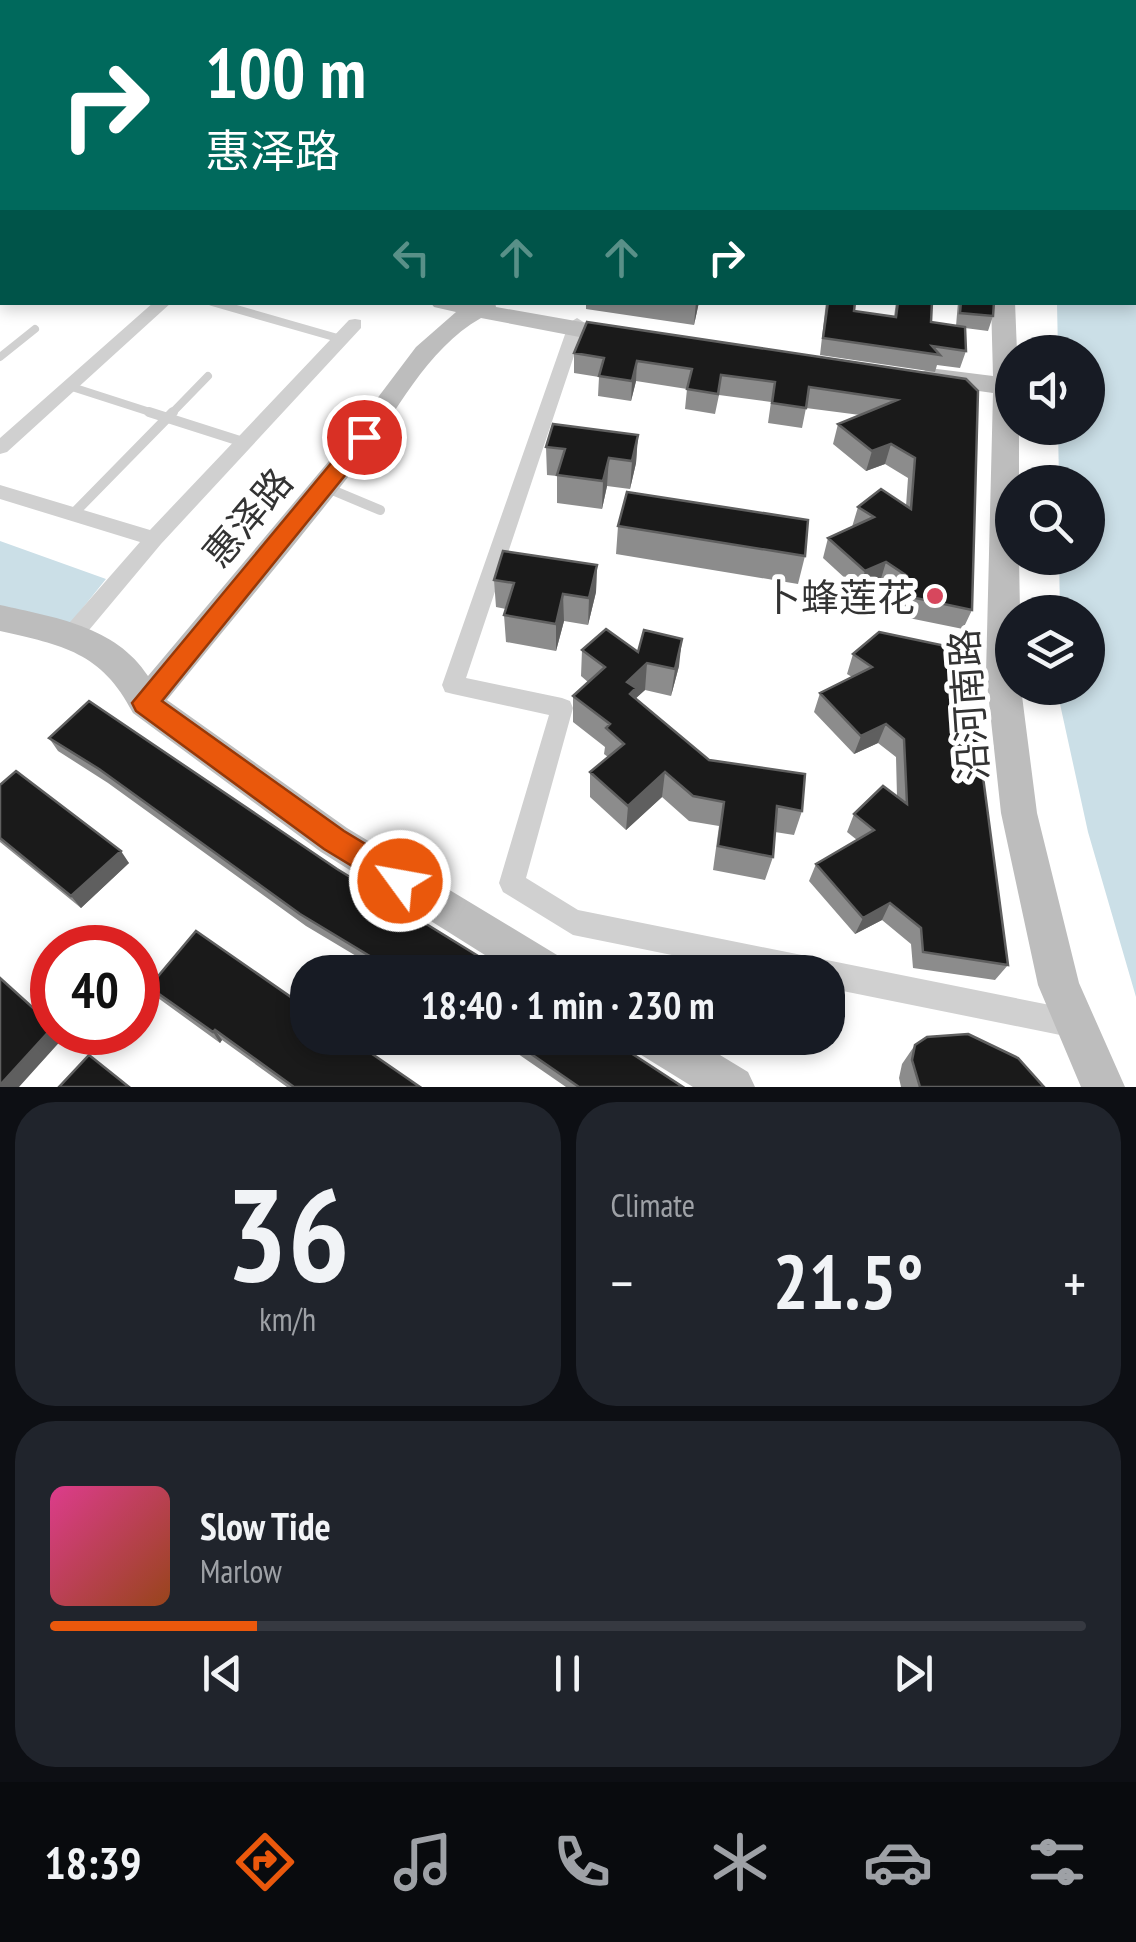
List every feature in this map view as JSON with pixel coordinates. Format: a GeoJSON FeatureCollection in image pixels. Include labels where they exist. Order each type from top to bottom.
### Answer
{"type":"FeatureCollection","features":[{"type":"Feature","properties":{"kind":"street"},"geometry":{"type":"LineString","coordinates":[[0,448],[161,305]]}},
{"type":"Feature","properties":{"kind":"street"},"geometry":{"type":"LineString","coordinates":[[484,305],[651,338]]}},
{"type":"Feature","properties":{"kind":"street","name":"惠泽路"},"geometry":{"type":"LineString","coordinates":[[145,703],[385,412],[423,350],[484,305]]}},
{"type":"Feature","properties":{"kind":"street","name":"沿河南路"},"geometry":{"type":"LineString","coordinates":[[1002,305],[1004,335]]}},
{"type":"Feature","properties":{"kind":"street"},"geometry":{"type":"LineString","coordinates":[[71,636],[154,539],[355,324]]}},
{"type":"Feature","properties":{"kind":"street"},"geometry":{"type":"LineString","coordinates":[[575,326],[453,685],[562,708],[512,884],[572,922],[735,955]]}},
{"type":"Feature","properties":{"kind":"street"},"geometry":{"type":"LineString","coordinates":[[909,376],[995,388]]}},
{"type":"Feature","properties":{"kind":"street","name":"沿河南路"},"geometry":{"type":"LineString","coordinates":[[1005,445],[1002,674],[1019,812],[1059,986],[1103,1087]]}},
{"type":"Feature","properties":{"kind":"street"},"geometry":{"type":"LineString","coordinates":[[0,492],[154,539]]}},
{"type":"Feature","properties":{"kind":"street"},"geometry":{"type":"LineString","coordinates":[[0,618],[92,642],[115,657],[136,680],[145,703],[334,840],[520,955]]}},
{"type":"Feature","properties":{"kind":"street"},"geometry":{"type":"LineString","coordinates":[[845,977],[1077,1025]]}},
{"type":"Feature","properties":{"kind":"street"},"geometry":{"type":"LineString","coordinates":[[681,1055],[733,1087]]}},
{"type":"Feature","properties":{"kind":"lane"},"geometry":{"type":"LineString","coordinates":[[222,305],[341,339]]}},
{"type":"Feature","properties":{"kind":"lane"},"geometry":{"type":"LineString","coordinates":[[0,358],[35,329]]}},
{"type":"Feature","properties":{"kind":"lane"},"geometry":{"type":"LineString","coordinates":[[73,514],[208,376]]}},
{"type":"Feature","properties":{"kind":"lane"},"geometry":{"type":"LineString","coordinates":[[69,386],[243,442]]}},
{"type":"Feature","properties":{"kind":"lane"},"geometry":{"type":"LineString","coordinates":[[324,487],[380,510]]}},
{"type":"Feature","properties":{"kind":"shaded area"},"geometry":{"type":"Polygon","coordinates":[[[1057,305],[1136,305],[1136,997],[1088,832],[1060,705],[1105,705],[1105,595],[1060,595],[1059,575],[1105,575],[1105,465],[1059,465],[1058,445],[1105,445],[1105,335],[1058,335],[1057,305]]]}},
{"type":"Feature","properties":{"kind":"shaded area"},"geometry":{"type":"Polygon","coordinates":[[[0,541],[106,579],[69,625],[0,609],[0,541]]]}},
{"type":"Feature","properties":{"kind":"building"},"geometry":{"type":"Polygon","coordinates":[[[828,305],[855,305],[854,311],[896,317],[898,305],[932,305],[931,322],[965,327],[966,351],[932,346],[940,355],[823,338],[828,305]]]}},
{"type":"Feature","properties":{"kind":"building"},"geometry":{"type":"Polygon","coordinates":[[[961,305],[994,305],[993,316],[960,313],[961,305]]]}},
{"type":"Feature","properties":{"kind":"building"},"geometry":{"type":"Polygon","coordinates":[[[587,322],[966,379],[978,391],[972,610],[906,596],[907,576],[886,562],[865,571],[828,538],[874,517],[858,507],[881,489],[911,509],[915,458],[891,444],[872,451],[838,424],[897,400],[809,387],[806,408],[772,403],[775,382],[721,375],[718,394],[687,389],[692,369],[637,361],[632,381],[599,376],[604,358],[574,353],[587,322]]]}},
{"type":"Feature","properties":{"kind":"building"},"geometry":{"type":"Polygon","coordinates":[[[553,424],[638,435],[632,461],[609,458],[603,481],[557,475],[565,449],[546,447],[553,424]]]}},
{"type":"Feature","properties":{"kind":"building"},"geometry":{"type":"Polygon","coordinates":[[[627,492],[808,520],[805,556],[618,526],[627,492]]]}},
{"type":"Feature","properties":{"kind":"building"},"geometry":{"type":"Polygon","coordinates":[[[503,551],[597,565],[589,598],[563,594],[556,624],[504,615],[514,583],[494,580],[503,551]]]}},
{"type":"Feature","properties":{"kind":"building"},"geometry":{"type":"Polygon","coordinates":[[[606,629],[638,652],[644,630],[682,639],[675,669],[647,663],[627,682],[636,688],[630,694],[709,760],[805,774],[802,811],[777,806],[773,857],[718,846],[724,802],[693,796],[665,772],[628,806],[590,772],[624,744],[606,728],[610,724],[573,696],[605,667],[582,650],[606,629]]]}},
{"type":"Feature","properties":{"kind":"building"},"geometry":{"type":"Polygon","coordinates":[[[879,632],[974,652],[979,747],[1008,965],[923,952],[921,928],[890,903],[863,918],[816,864],[874,830],[854,814],[883,786],[907,804],[904,739],[886,724],[861,736],[820,693],[872,667],[853,654],[879,632]]]}},
{"type":"Feature","properties":{"kind":"building"},"geometry":{"type":"Polygon","coordinates":[[[89,701],[337,869],[476,955],[368,955],[300,914],[99,769],[49,738],[89,701]]]}},
{"type":"Feature","properties":{"kind":"building"},"geometry":{"type":"Polygon","coordinates":[[[16,771],[121,851],[71,896],[0,838],[0,785],[16,771]]]}},
{"type":"Feature","properties":{"kind":"building"},"geometry":{"type":"Polygon","coordinates":[[[196,931],[290,996],[290,1055],[374,1055],[420,1087],[294,1087],[160,995],[160,974],[196,931]]]}},
{"type":"Feature","properties":{"kind":"building"},"geometry":{"type":"Polygon","coordinates":[[[0,978],[30,1005],[30,1052],[0,1085],[0,978]]]}},
{"type":"Feature","properties":{"kind":"building"},"geometry":{"type":"Polygon","coordinates":[[[968,1034],[1018,1058],[1044,1087],[920,1087],[912,1060],[915,1045],[927,1037],[968,1034]]]}},
{"type":"Feature","properties":{"kind":"building"},"geometry":{"type":"Polygon","coordinates":[[[89,1055],[129,1087],[59,1087],[89,1055]]]}},
{"type":"Feature","properties":{"kind":"building"},"geometry":{"type":"Polygon","coordinates":[[[533,1055],[634,1055],[683,1087],[579,1087],[533,1055]]]}},
{"type":"Feature","properties":{"kind":"place","name":"卜蜂莲花"},"geometry":{"type":"Point","coordinates":[935,596]}},
{"type":"Feature","properties":{"kind":"route"},"geometry":{"type":"LineString","coordinates":[[364,437],[145,703],[334,840],[400,881]]}}]}
